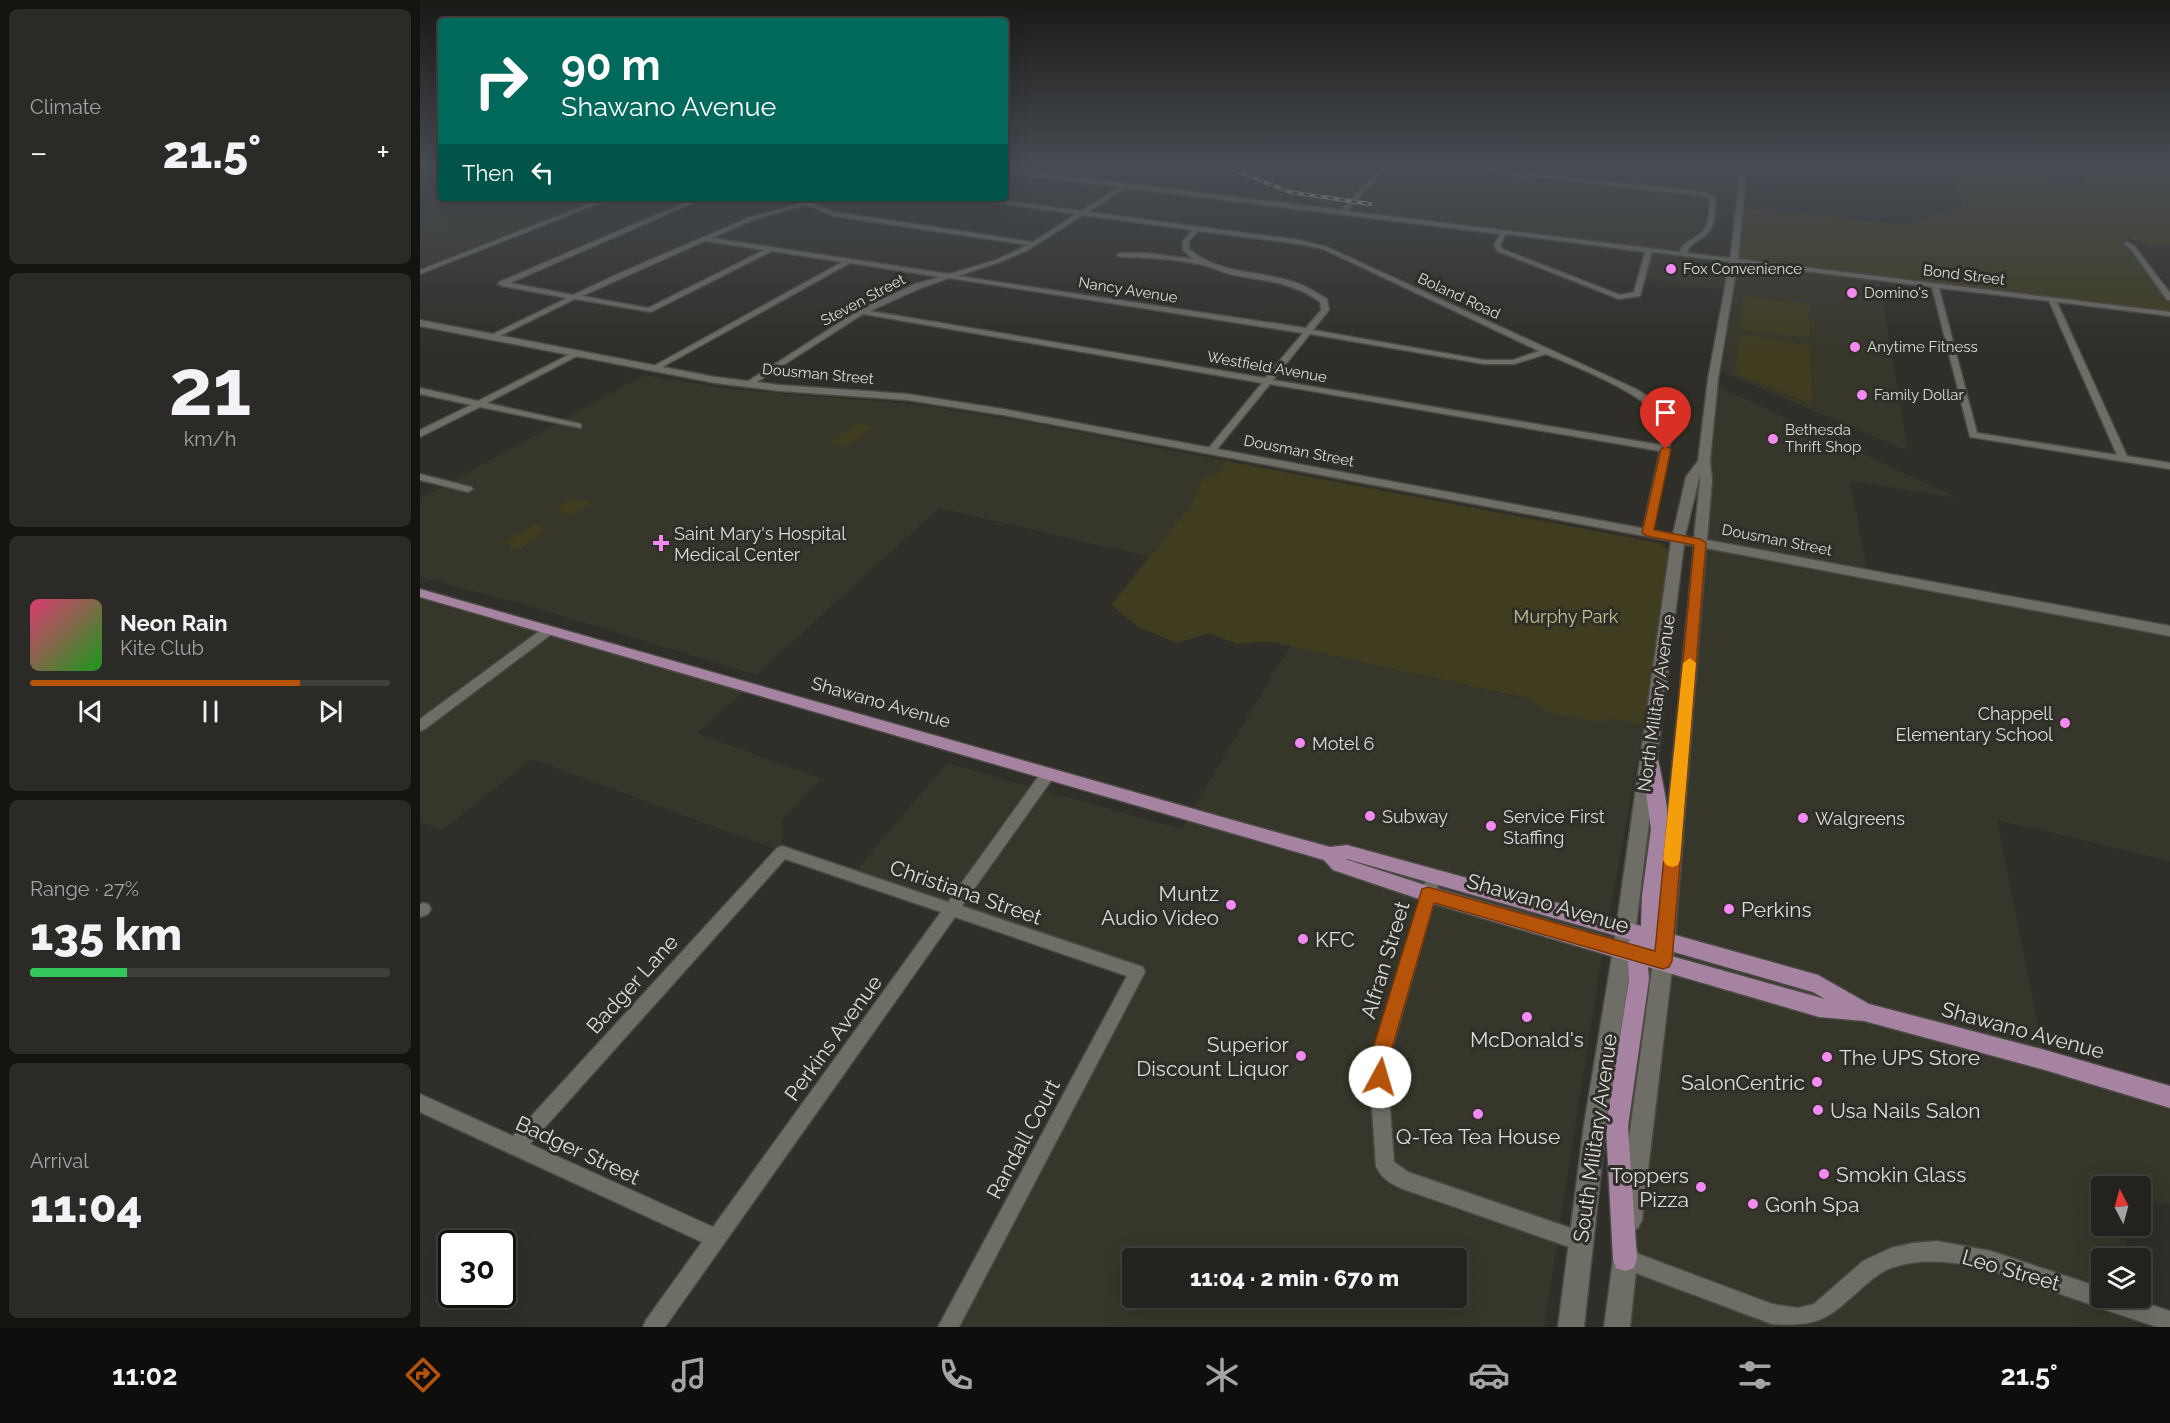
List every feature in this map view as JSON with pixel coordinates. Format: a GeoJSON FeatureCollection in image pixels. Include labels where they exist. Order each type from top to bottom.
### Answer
{"type":"FeatureCollection","features":[{"type":"Feature","properties":{"kind":"main road","name":"North Military Avenue"},"geometry":{"type":"LineString","coordinates":[[1660,945],[1706,480],[1704,461],[1713,379],[1737,228]]}},
{"type":"Feature","properties":{"kind":"main road","name":"Dousman Street"},"geometry":{"type":"LineString","coordinates":[[420,323],[746,385],[948,403],[2170,631]]}},
{"type":"Feature","properties":{"kind":"main road","name":"North Military Avenue"},"geometry":{"type":"LineString","coordinates":[[1628,944],[1649,755],[1678,538],[1692,477],[1704,461]]}},
{"type":"Feature","properties":{"kind":"main road","name":"Shawano Avenue"},"geometry":{"type":"LineString","coordinates":[[420,593],[1330,854],[1339,865],[1431,885],[1628,944],[1660,945],[1819,1008],[1863,1012],[2170,1096]]}},
{"type":"Feature","properties":{"kind":"main road"},"geometry":{"type":"LineString","coordinates":[[1617,1327],[1660,945],[1651,901],[1660,828],[1649,755]]}},
{"type":"Feature","properties":{"kind":"main road"},"geometry":{"type":"LineString","coordinates":[[1626,1259],[1617,1126],[1639,979],[1628,944]]}},
{"type":"Feature","properties":{"kind":"main road","name":"Shawano Avenue"},"geometry":{"type":"LineString","coordinates":[[1628,944],[1660,945]]}},
{"type":"Feature","properties":{"kind":"main road","name":"South Military Avenue"},"geometry":{"type":"LineString","coordinates":[[1571,1327],[1595,1125],[1628,944]]}},
{"type":"Feature","properties":{"kind":"street"},"geometry":{"type":"LineString","coordinates":[[420,272],[533,228]]}},
{"type":"Feature","properties":{"kind":"street"},"geometry":{"type":"LineString","coordinates":[[630,228],[502,284],[642,310],[652,309],[772,249]]}},
{"type":"Feature","properties":{"kind":"street"},"geometry":{"type":"LineString","coordinates":[[491,337],[572,298],[730,228]]}},
{"type":"Feature","properties":{"kind":"street"},"geometry":{"type":"LineString","coordinates":[[927,228],[1034,244]]}},
{"type":"Feature","properties":{"kind":"street","name":"Steven Street"},"geometry":{"type":"LineString","coordinates":[[746,385],[862,312],[905,292],[998,261],[1034,244],[1059,228]]}},
{"type":"Feature","properties":{"kind":"street"},"geometry":{"type":"LineString","coordinates":[[1197,228],[1186,242],[1186,250],[1200,262]]}},
{"type":"Feature","properties":{"kind":"street","name":"Boland Road"},"geometry":{"type":"LineString","coordinates":[[1197,228],[1299,242],[1324,248],[1633,391],[1652,403],[1665,417],[1669,429],[1647,533]]}},
{"type":"Feature","properties":{"kind":"street","name":"Bond Street"},"geometry":{"type":"LineString","coordinates":[[1463,228],[2170,314]]}},
{"type":"Feature","properties":{"kind":"street"},"geometry":{"type":"LineString","coordinates":[[1683,254],[1685,247],[1707,231],[1708,228]]}},
{"type":"Feature","properties":{"kind":"street"},"geometry":{"type":"LineString","coordinates":[[1504,233],[1497,245],[1499,250],[1619,297],[1637,294],[1649,250]]}},
{"type":"Feature","properties":{"kind":"street","name":"Nancy Avenue"},"geometry":{"type":"LineString","coordinates":[[704,239],[1308,331],[1498,363],[1514,362],[1546,351]]}},
{"type":"Feature","properties":{"kind":"street"},"geometry":{"type":"LineString","coordinates":[[2127,244],[2133,248],[2170,298]]}},
{"type":"Feature","properties":{"kind":"street"},"geometry":{"type":"LineString","coordinates":[[1120,255],[1146,255],[1200,262],[1212,267],[1289,281],[1316,293],[1324,301],[1325,310],[1211,451]]}},
{"type":"Feature","properties":{"kind":"street"},"geometry":{"type":"LineString","coordinates":[[655,369],[849,261]]}},
{"type":"Feature","properties":{"kind":"street"},"geometry":{"type":"LineString","coordinates":[[1935,285],[1973,435],[2170,466]]}},
{"type":"Feature","properties":{"kind":"street"},"geometry":{"type":"LineString","coordinates":[[2052,300],[2123,458]]}},
{"type":"Feature","properties":{"kind":"street","name":"Westfield Avenue"},"geometry":{"type":"LineString","coordinates":[[862,312],[1666,449]]}},
{"type":"Feature","properties":{"kind":"street"},"geometry":{"type":"LineString","coordinates":[[420,434],[577,354]]}},
{"type":"Feature","properties":{"kind":"street"},"geometry":{"type":"LineString","coordinates":[[420,391],[578,426]]}},
{"type":"Feature","properties":{"kind":"street"},"geometry":{"type":"LineString","coordinates":[[420,477],[468,489]]}},
{"type":"Feature","properties":{"kind":"street"},"geometry":{"type":"LineString","coordinates":[[420,726],[549,630]]}},
{"type":"Feature","properties":{"kind":"street","name":"Perkins Avenue"},"geometry":{"type":"LineString","coordinates":[[653,1327],[1048,774]]}},
{"type":"Feature","properties":{"kind":"street","name":"Christiana Street"},"geometry":{"type":"LineString","coordinates":[[782,852],[1137,972]]}},
{"type":"Feature","properties":{"kind":"street","name":"Badger Lane"},"geometry":{"type":"LineString","coordinates":[[516,1146],[782,852]]}},
{"type":"Feature","properties":{"kind":"street","name":"Alfran Street"},"geometry":{"type":"LineString","coordinates":[[1431,885],[1381,1057],[1380,1095],[1385,1166],[1403,1180],[1581,1241]]}},
{"type":"Feature","properties":{"kind":"street","name":"Randall Court"},"geometry":{"type":"LineString","coordinates":[[948,1327],[1137,972]]}},
{"type":"Feature","properties":{"kind":"street","name":"Badger Street"},"geometry":{"type":"LineString","coordinates":[[420,1102],[716,1239]]}},
{"type":"Feature","properties":{"kind":"street","name":"Leo Street"},"geometry":{"type":"LineString","coordinates":[[1626,1259],[1772,1314],[1798,1318],[1819,1313],[1870,1268],[1891,1258],[1913,1253],[1950,1252],[1991,1261],[2170,1321]]}},
{"type":"Feature","properties":{"kind":"shaded area"},"geometry":{"type":"Polygon","coordinates":[[[420,228],[524,228],[420,268],[420,228]]]}},
{"type":"Feature","properties":{"kind":"shaded area"},"geometry":{"type":"Polygon","coordinates":[[[1488,228],[1700,228],[1680,250],[1488,228]]]}},
{"type":"Feature","properties":{"kind":"shaded area"},"geometry":{"type":"Polygon","coordinates":[[[1649,251],[1879,278],[1908,451],[1715,369],[1729,290],[1641,278],[1649,251]]]}},
{"type":"Feature","properties":{"kind":"shaded area","name":"Saint Mary's Hospital Medical Center"},"geometry":{"type":"Polygon","coordinates":[[[644,375],[729,389],[922,405],[1032,423],[1226,461],[1150,557],[939,508],[756,675],[526,605],[420,577],[420,499],[644,375]]]}},
{"type":"Feature","properties":{"kind":"shaded area"},"geometry":{"type":"Polygon","coordinates":[[[1713,384],[1960,499],[1850,481],[1868,574],[2170,631],[2170,861],[1997,820],[2045,1060],[2170,1097],[2170,1205],[2151,1200],[2151,1176],[2091,1176],[2091,1236],[2124,1236],[2125,1248],[2091,1248],[2091,1308],[2135,1308],[2138,1327],[1617,1327],[1713,384]]]}},
{"type":"Feature","properties":{"kind":"shaded area"},"geometry":{"type":"Polygon","coordinates":[[[420,593],[748,688],[697,733],[822,779],[783,819],[782,852],[532,759],[442,830],[420,822],[420,593]]]}},
{"type":"Feature","properties":{"kind":"shaded area"},"geometry":{"type":"Polygon","coordinates":[[[1290,646],[1644,725],[1599,973],[1544,1327],[948,1327],[1137,972],[852,875],[947,763],[1181,829],[1290,646]]]}},
{"type":"Feature","properties":{"kind":"green space"},"geometry":{"type":"Polygon","coordinates":[[[1738,228],[2170,228],[2170,246],[2148,246],[2127,238],[2170,297],[2170,314],[1734,260],[1738,228]]]}},
{"type":"Feature","properties":{"kind":"green space"},"geometry":{"type":"Polygon","coordinates":[[[1743,296],[1809,304],[1810,338],[1740,329],[1743,296]]]}},
{"type":"Feature","properties":{"kind":"green space"},"geometry":{"type":"Polygon","coordinates":[[[1739,334],[1811,346],[1812,405],[1776,388],[1744,378],[1733,370],[1737,366],[1739,334]]]}},
{"type":"Feature","properties":{"kind":"green space"},"geometry":{"type":"Polygon","coordinates":[[[857,423],[874,427],[847,447],[830,443],[857,423]]]}},
{"type":"Feature","properties":{"kind":"green space","name":"Murphy Park"},"geometry":{"type":"Polygon","coordinates":[[[1226,461],[1659,543],[1669,550],[1644,725],[1611,718],[1601,722],[1549,713],[1534,703],[1534,700],[1267,641],[1237,644],[1209,633],[1177,643],[1138,627],[1111,605],[1191,505],[1204,477],[1217,473],[1226,461]]]}},
{"type":"Feature","properties":{"kind":"green space"},"geometry":{"type":"Polygon","coordinates":[[[574,498],[593,502],[573,515],[555,510],[574,498]]]}},
{"type":"Feature","properties":{"kind":"green space"},"geometry":{"type":"Polygon","coordinates":[[[533,524],[547,528],[538,534],[541,535],[518,550],[504,543],[533,524]]]}},
{"type":"Feature","properties":{"kind":"slow traffic"},"geometry":{"type":"LineString","coordinates":[[1672,860],[1690,663]]}},
{"type":"Feature","properties":{"kind":"place","name":"Fox Convenience"},"geometry":{"type":"Point","coordinates":[1671,269]}},
{"type":"Feature","properties":{"kind":"place","name":"Domino's"},"geometry":{"type":"Point","coordinates":[1852,293]}},
{"type":"Feature","properties":{"kind":"place","name":"Anytime Fitness"},"geometry":{"type":"Point","coordinates":[1855,347]}},
{"type":"Feature","properties":{"kind":"place","name":"Family Dollar"},"geometry":{"type":"Point","coordinates":[1862,395]}},
{"type":"Feature","properties":{"kind":"place","name":"Bethesda Thrift Shop"},"geometry":{"type":"Point","coordinates":[1773,439]}},
{"type":"Feature","properties":{"kind":"place","name":"Saint Mary's Hospital Medical Center"},"geometry":{"type":"Point","coordinates":[661,543]}},
{"type":"Feature","properties":{"kind":"place","name":"Chappell Elementary School"},"geometry":{"type":"Point","coordinates":[2065,723]}},
{"type":"Feature","properties":{"kind":"place","name":"Motel 6"},"geometry":{"type":"Point","coordinates":[1300,743]}},
{"type":"Feature","properties":{"kind":"place","name":"Subway"},"geometry":{"type":"Point","coordinates":[1370,816]}},
{"type":"Feature","properties":{"kind":"place","name":"Walgreens"},"geometry":{"type":"Point","coordinates":[1803,818]}},
{"type":"Feature","properties":{"kind":"place","name":"Service First Staffing"},"geometry":{"type":"Point","coordinates":[1491,826]}},
{"type":"Feature","properties":{"kind":"place","name":"Muntz Audio Video"},"geometry":{"type":"Point","coordinates":[1231,905]}},
{"type":"Feature","properties":{"kind":"place","name":"Perkins"},"geometry":{"type":"Point","coordinates":[1729,909]}},
{"type":"Feature","properties":{"kind":"place","name":"KFC"},"geometry":{"type":"Point","coordinates":[1303,939]}},
{"type":"Feature","properties":{"kind":"place","name":"McDonald's"},"geometry":{"type":"Point","coordinates":[1527,1017]}},
{"type":"Feature","properties":{"kind":"place","name":"Superior Discount Liquor"},"geometry":{"type":"Point","coordinates":[1301,1056]}},
{"type":"Feature","properties":{"kind":"place","name":"The UPS Store"},"geometry":{"type":"Point","coordinates":[1827,1057]}},
{"type":"Feature","properties":{"kind":"place","name":"SalonCentric"},"geometry":{"type":"Point","coordinates":[1817,1082]}},
{"type":"Feature","properties":{"kind":"place","name":"Usa Nails Salon"},"geometry":{"type":"Point","coordinates":[1818,1110]}},
{"type":"Feature","properties":{"kind":"place","name":"Q-Tea Tea House"},"geometry":{"type":"Point","coordinates":[1478,1114]}},
{"type":"Feature","properties":{"kind":"place","name":"Smokin Glass"},"geometry":{"type":"Point","coordinates":[1824,1174]}},
{"type":"Feature","properties":{"kind":"place","name":"Toppers Pizza"},"geometry":{"type":"Point","coordinates":[1701,1187]}},
{"type":"Feature","properties":{"kind":"place","name":"Gonh Spa"},"geometry":{"type":"Point","coordinates":[1753,1204]}},
{"type":"Feature","properties":{"kind":"route"},"geometry":{"type":"LineString","coordinates":[[1380,1077],[1383,1045],[1428,894],[1663,961],[1700,543],[1647,533],[1666,449]]}}]}
